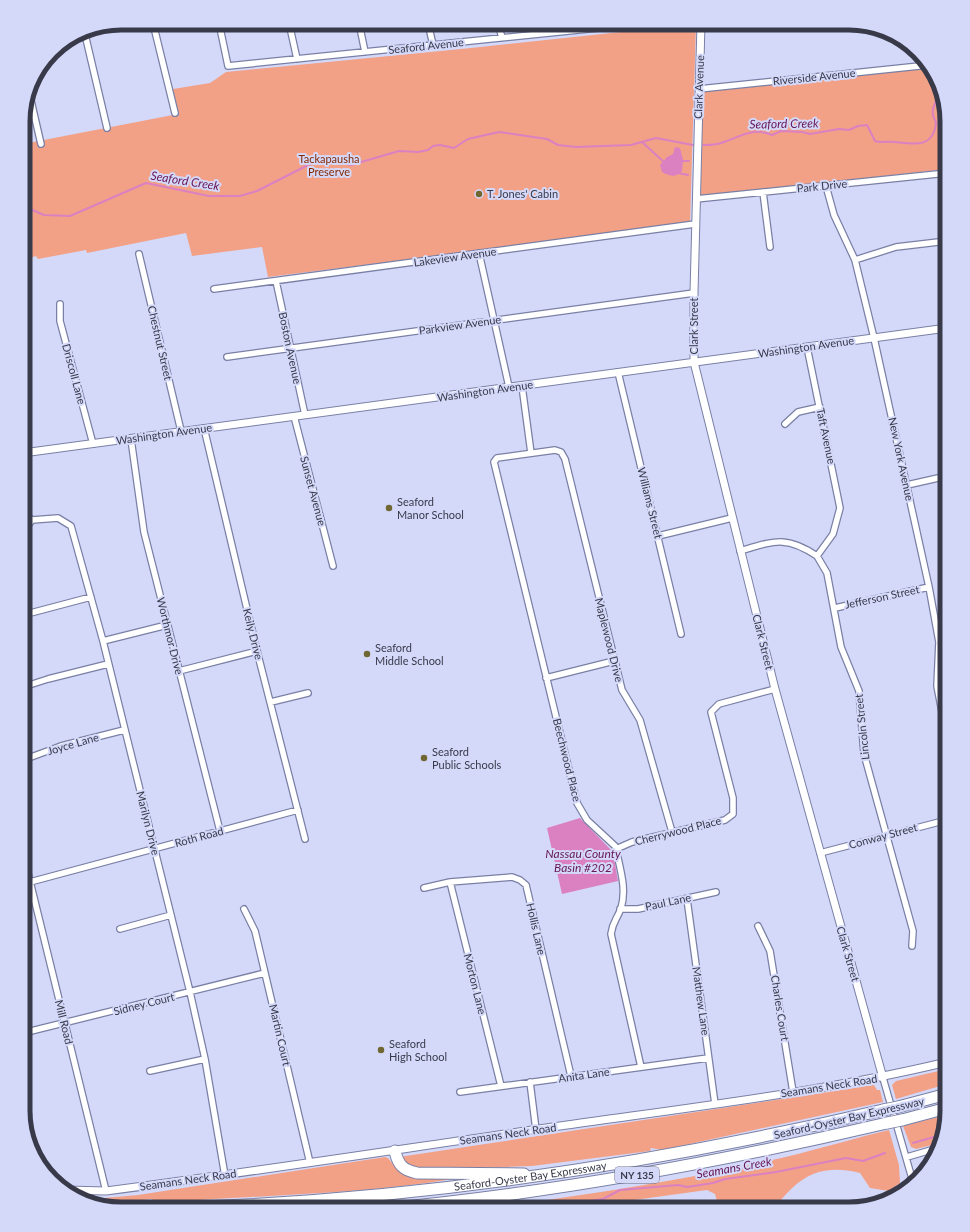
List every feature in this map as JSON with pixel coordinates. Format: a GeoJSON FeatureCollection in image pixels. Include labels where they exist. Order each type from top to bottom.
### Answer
{"type":"FeatureCollection","features":[{"type":"Feature","properties":{"kind":"highway","name":"Seaford-Oyster Bay Expressway"},"geometry":{"type":"LineString","coordinates":[[297,1202],[349,1199],[456,1188],[565,1173],[714,1148],[898,1107],[940,1096]]}},
{"type":"Feature","properties":{"kind":"highway","name":"Seaford-Oyster Bay Expressway"},"geometry":{"type":"LineString","coordinates":[[448,1202],[512,1195],[621,1178],[754,1154],[895,1122],[940,1110]]}},
{"type":"Feature","properties":{"kind":"highway"},"geometry":{"type":"LineString","coordinates":[[395,1151],[400,1166],[408,1171],[417,1173],[565,1173]]}},
{"type":"Feature","properties":{"kind":"street"},"geometry":{"type":"LineString","coordinates":[[155,30],[175,113]]}},
{"type":"Feature","properties":{"kind":"street","name":"Seaford Avenue"},"geometry":{"type":"LineString","coordinates":[[220,30],[228,66],[580,30]]}},
{"type":"Feature","properties":{"kind":"street"},"geometry":{"type":"LineString","coordinates":[[291,30],[297,59]]}},
{"type":"Feature","properties":{"kind":"street"},"geometry":{"type":"LineString","coordinates":[[360,30],[365,52]]}},
{"type":"Feature","properties":{"kind":"street"},"geometry":{"type":"LineString","coordinates":[[430,30],[433,45]]}},
{"type":"Feature","properties":{"kind":"street"},"geometry":{"type":"LineString","coordinates":[[500,30],[502,38]]}},
{"type":"Feature","properties":{"kind":"street","name":"Clark Avenue"},"geometry":{"type":"LineString","coordinates":[[698,151],[701,30]]}},
{"type":"Feature","properties":{"kind":"street"},"geometry":{"type":"LineString","coordinates":[[86,37],[107,128]]}},
{"type":"Feature","properties":{"kind":"street","name":"Riverside Avenue"},"geometry":{"type":"LineString","coordinates":[[699,89],[921,66]]}},
{"type":"Feature","properties":{"kind":"street"},"geometry":{"type":"LineString","coordinates":[[32,104],[42,144]]}},
{"type":"Feature","properties":{"kind":"street","name":"Clark Street"},"geometry":{"type":"LineString","coordinates":[[698,151],[695,224],[694,362],[774,689],[895,1122],[907,1157],[912,1176]]}},
{"type":"Feature","properties":{"kind":"street","name":"Park Drive"},"geometry":{"type":"LineString","coordinates":[[696,199],[940,174]]}},
{"type":"Feature","properties":{"kind":"street","name":"New York Avenue"},"geometry":{"type":"LineString","coordinates":[[826,186],[834,215],[855,260],[907,485],[939,642],[937,686],[940,702]]}},
{"type":"Feature","properties":{"kind":"street"},"geometry":{"type":"LineString","coordinates":[[763,192],[770,247]]}},
{"type":"Feature","properties":{"kind":"street","name":"Lakeview Avenue"},"geometry":{"type":"LineString","coordinates":[[214,289],[695,224]]}},
{"type":"Feature","properties":{"kind":"street"},"geometry":{"type":"LineString","coordinates":[[855,260],[896,247],[940,242]]}},
{"type":"Feature","properties":{"kind":"street"},"geometry":{"type":"LineString","coordinates":[[479,253],[509,387]]}},
{"type":"Feature","properties":{"kind":"street","name":"Chestnut Street"},"geometry":{"type":"LineString","coordinates":[[139,254],[181,431]]}},
{"type":"Feature","properties":{"kind":"street","name":"Boston Avenue"},"geometry":{"type":"LineString","coordinates":[[276,281],[305,415]]}},
{"type":"Feature","properties":{"kind":"street","name":"Parkview Avenue"},"geometry":{"type":"LineString","coordinates":[[227,356],[694,293]]}},
{"type":"Feature","properties":{"kind":"street","name":"Driscoll Lane"},"geometry":{"type":"LineString","coordinates":[[60,304],[60,321],[93,444]]}},
{"type":"Feature","properties":{"kind":"street","name":"Washington Avenue"},"geometry":{"type":"LineString","coordinates":[[30,452],[294,416],[410,402],[509,387],[940,329]]}},
{"type":"Feature","properties":{"kind":"street","name":"Taft Avenue"},"geometry":{"type":"LineString","coordinates":[[806,347],[820,407],[840,508],[833,534],[817,556]]}},
{"type":"Feature","properties":{"kind":"street","name":"Williams Street"},"geometry":{"type":"LineString","coordinates":[[618,372],[682,634]]}},
{"type":"Feature","properties":{"kind":"street"},"geometry":{"type":"LineString","coordinates":[[522,386],[531,453]]}},
{"type":"Feature","properties":{"kind":"street"},"geometry":{"type":"LineString","coordinates":[[785,424],[798,412],[820,407]]}},
{"type":"Feature","properties":{"kind":"street","name":"Sunset Avenue"},"geometry":{"type":"LineString","coordinates":[[294,416],[333,566]]}},
{"type":"Feature","properties":{"kind":"street","name":"Keily Drive"},"geometry":{"type":"LineString","coordinates":[[204,428],[258,651],[306,839]]}},
{"type":"Feature","properties":{"kind":"street","name":"Worthmor Drive"},"geometry":{"type":"LineString","coordinates":[[131,439],[144,532],[220,831]]}},
{"type":"Feature","properties":{"kind":"street","name":"Maplewood Drive"},"geometry":{"type":"LineString","coordinates":[[531,453],[551,451],[561,452],[565,460],[622,690],[640,720],[672,832]]}},
{"type":"Feature","properties":{"kind":"street","name":"Beechwood Place"},"geometry":{"type":"LineString","coordinates":[[531,453],[497,458],[494,462],[577,803],[587,820],[615,846],[616,849]]}},
{"type":"Feature","properties":{"kind":"street"},"geometry":{"type":"LineString","coordinates":[[907,485],[940,478]]}},
{"type":"Feature","properties":{"kind":"street","name":"Marilyn Drive"},"geometry":{"type":"LineString","coordinates":[[32,520],[58,518],[71,526],[103,641],[190,992],[205,1059],[225,1176]]}},
{"type":"Feature","properties":{"kind":"street"},"geometry":{"type":"LineString","coordinates":[[658,536],[732,518]]}},
{"type":"Feature","properties":{"kind":"street","name":"Lincoln Street"},"geometry":{"type":"LineString","coordinates":[[740,551],[770,542],[791,542],[804,547],[817,556],[827,573],[841,647],[859,691],[864,754],[913,931],[912,946]]}},
{"type":"Feature","properties":{"kind":"street","name":"Jefferson Street"},"geometry":{"type":"LineString","coordinates":[[834,608],[929,587]]}},
{"type":"Feature","properties":{"kind":"street"},"geometry":{"type":"LineString","coordinates":[[30,613],[91,597]]}},
{"type":"Feature","properties":{"kind":"street"},"geometry":{"type":"LineString","coordinates":[[103,641],[167,625]]}},
{"type":"Feature","properties":{"kind":"street"},"geometry":{"type":"LineString","coordinates":[[180,671],[258,651]]}},
{"type":"Feature","properties":{"kind":"street"},"geometry":{"type":"LineString","coordinates":[[546,678],[614,661]]}},
{"type":"Feature","properties":{"kind":"street"},"geometry":{"type":"LineString","coordinates":[[30,685],[108,664]]}},
{"type":"Feature","properties":{"kind":"street","name":"Cherrywood Place"},"geometry":{"type":"LineString","coordinates":[[616,849],[632,842],[725,820],[733,814],[733,798],[711,712],[719,704],[774,689]]}},
{"type":"Feature","properties":{"kind":"street"},"geometry":{"type":"LineString","coordinates":[[271,702],[308,693]]}},
{"type":"Feature","properties":{"kind":"street","name":"Joyce Lane"},"geometry":{"type":"LineString","coordinates":[[30,757],[61,746],[124,730]]}},
{"type":"Feature","properties":{"kind":"street","name":"Roth Road"},"geometry":{"type":"LineString","coordinates":[[30,882],[298,810]]}},
{"type":"Feature","properties":{"kind":"street","name":"Conway Street"},"geometry":{"type":"LineString","coordinates":[[820,853],[940,822]]}},
{"type":"Feature","properties":{"kind":"street"},"geometry":{"type":"LineString","coordinates":[[616,849],[624,891],[620,909],[612,922],[611,934],[641,1067]]}},
{"type":"Feature","properties":{"kind":"street","name":"Hollis Lane"},"geometry":{"type":"LineString","coordinates":[[424,888],[450,882],[512,877],[520,880],[526,885],[571,1076]]}},
{"type":"Feature","properties":{"kind":"street","name":"Mill Road"},"geometry":{"type":"LineString","coordinates":[[30,882],[106,1191]]}},
{"type":"Feature","properties":{"kind":"street","name":"Morton Lane"},"geometry":{"type":"LineString","coordinates":[[450,882],[501,1086]]}},
{"type":"Feature","properties":{"kind":"street","name":"Paul Lane"},"geometry":{"type":"LineString","coordinates":[[620,909],[638,909],[716,892]]}},
{"type":"Feature","properties":{"kind":"street","name":"Matthew Lane"},"geometry":{"type":"LineString","coordinates":[[687,899],[715,1104]]}},
{"type":"Feature","properties":{"kind":"street","name":"Martin Court"},"geometry":{"type":"LineString","coordinates":[[244,909],[255,931],[310,1163]]}},
{"type":"Feature","properties":{"kind":"street"},"geometry":{"type":"LineString","coordinates":[[120,929],[170,915]]}},
{"type":"Feature","properties":{"kind":"street","name":"Charles Court"},"geometry":{"type":"LineString","coordinates":[[758,926],[770,951],[793,1092]]}},
{"type":"Feature","properties":{"kind":"street","name":"Sidney Court"},"geometry":{"type":"LineString","coordinates":[[30,1031],[265,973]]}},
{"type":"Feature","properties":{"kind":"street","name":"Anita Lane"},"geometry":{"type":"LineString","coordinates":[[460,1092],[708,1058]]}},
{"type":"Feature","properties":{"kind":"street"},"geometry":{"type":"LineString","coordinates":[[150,1071],[205,1059]]}},
{"type":"Feature","properties":{"kind":"street","name":"Seamans Neck Road"},"geometry":{"type":"LineString","coordinates":[[76,1190],[106,1191],[225,1176],[883,1078],[940,1064]]}},
{"type":"Feature","properties":{"kind":"street"},"geometry":{"type":"LineString","coordinates":[[530,1082],[536,1130]]}},
{"type":"Feature","properties":{"kind":"street"},"geometry":{"type":"LineString","coordinates":[[907,1157],[931,1150]]}},
{"type":"Feature","properties":{"kind":"green space","name":"Tackapausha Preserve"},"geometry":{"type":"Polygon","coordinates":[[[640,30],[696,30],[690,224],[268,277],[262,247],[192,256],[186,233],[87,253],[86,250],[38,259],[36,256],[30,258],[30,143],[178,114],[173,89],[210,83],[226,72],[640,30]]]}},
{"type":"Feature","properties":{"kind":"green space"},"geometry":{"type":"Polygon","coordinates":[[[922,67],[931,81],[938,103],[940,121],[940,170],[700,197],[703,89],[922,67]]]}},
{"type":"Feature","properties":{"kind":"green space"},"geometry":{"type":"Polygon","coordinates":[[[940,1071],[940,1086],[896,1099],[892,1085],[896,1081],[940,1071]]]}},
{"type":"Feature","properties":{"kind":"green space"},"geometry":{"type":"Polygon","coordinates":[[[874,1085],[877,1090],[880,1090],[883,1102],[662,1150],[651,1148],[650,1151],[532,1166],[411,1170],[399,1157],[874,1085]]]}},
{"type":"Feature","properties":{"kind":"green space"},"geometry":{"type":"Polygon","coordinates":[[[940,1117],[933,1145],[916,1149],[911,1147],[903,1126],[940,1117]]]}},
{"type":"Feature","properties":{"kind":"green space"},"geometry":{"type":"Polygon","coordinates":[[[889,1130],[899,1165],[900,1183],[889,1191],[870,1188],[860,1173],[846,1170],[833,1170],[811,1175],[801,1181],[792,1188],[780,1202],[717,1202],[715,1194],[707,1190],[620,1202],[533,1202],[602,1192],[720,1171],[798,1154],[889,1130]]]}},
{"type":"Feature","properties":{"kind":"green space"},"geometry":{"type":"Polygon","coordinates":[[[385,1157],[388,1158],[398,1170],[453,1179],[343,1192],[170,1202],[156,1202],[151,1199],[115,1201],[95,1198],[138,1195],[385,1157]]]}},
{"type":"Feature","properties":{"kind":"water"},"geometry":{"type":"Polygon","coordinates":[[[675,147],[680,148],[683,160],[682,171],[677,175],[670,175],[662,172],[660,165],[667,157],[673,154],[675,147]]]}},
{"type":"Feature","properties":{"kind":"water","name":"Nassau County Basin #202"},"geometry":{"type":"Polygon","coordinates":[[[580,818],[613,852],[618,881],[562,894],[547,828],[580,818]]]}},
{"type":"Feature","properties":{"kind":"waterway","name":"Seaford Creek"},"geometry":{"type":"LineString","coordinates":[[703,145],[719,144],[753,132],[772,135],[781,131],[810,134],[839,129],[849,130],[858,126],[867,125],[875,141],[909,144],[922,143],[927,141],[934,131],[936,122],[933,117],[933,109],[937,101]]}},
{"type":"Feature","properties":{"kind":"waterway","name":"Seaford Creek"},"geometry":{"type":"LineString","coordinates":[[30,209],[44,215],[70,216],[146,183],[209,196],[240,196],[257,191],[316,161],[331,160],[351,165],[399,151],[418,152],[440,145],[454,148],[468,139],[499,132],[547,139],[558,145],[576,147],[631,145],[656,138],[693,145]]}},
{"type":"Feature","properties":{"kind":"waterway"},"geometry":{"type":"LineString","coordinates":[[642,142],[665,163]]}},
{"type":"Feature","properties":{"kind":"waterway"},"geometry":{"type":"LineString","coordinates":[[681,161],[689,161]]}},
{"type":"Feature","properties":{"kind":"waterway"},"geometry":{"type":"LineString","coordinates":[[678,173],[688,175]]}},
{"type":"Feature","properties":{"kind":"waterway","name":"Seamans Creek"},"geometry":{"type":"LineString","coordinates":[[913,1143],[936,1136]]}},
{"type":"Feature","properties":{"kind":"waterway","name":"Seamans Creek"},"geometry":{"type":"LineString","coordinates":[[584,1202],[603,1199],[620,1190],[678,1185],[687,1187],[713,1183],[725,1179],[776,1172],[846,1158],[863,1161],[885,1153]]}},
{"type":"Feature","properties":{"kind":"place","name":"T. Jones' Cabin"},"geometry":{"type":"Point","coordinates":[479,194]}},
{"type":"Feature","properties":{"kind":"place","name":"Seaford Manor School"},"geometry":{"type":"Point","coordinates":[389,508]}},
{"type":"Feature","properties":{"kind":"place","name":"Seaford Middle School"},"geometry":{"type":"Point","coordinates":[367,654]}},
{"type":"Feature","properties":{"kind":"place","name":"Seaford Public Schools"},"geometry":{"type":"Point","coordinates":[424,758]}},
{"type":"Feature","properties":{"kind":"place","name":"Seaford High School"},"geometry":{"type":"Point","coordinates":[381,1050]}}]}
